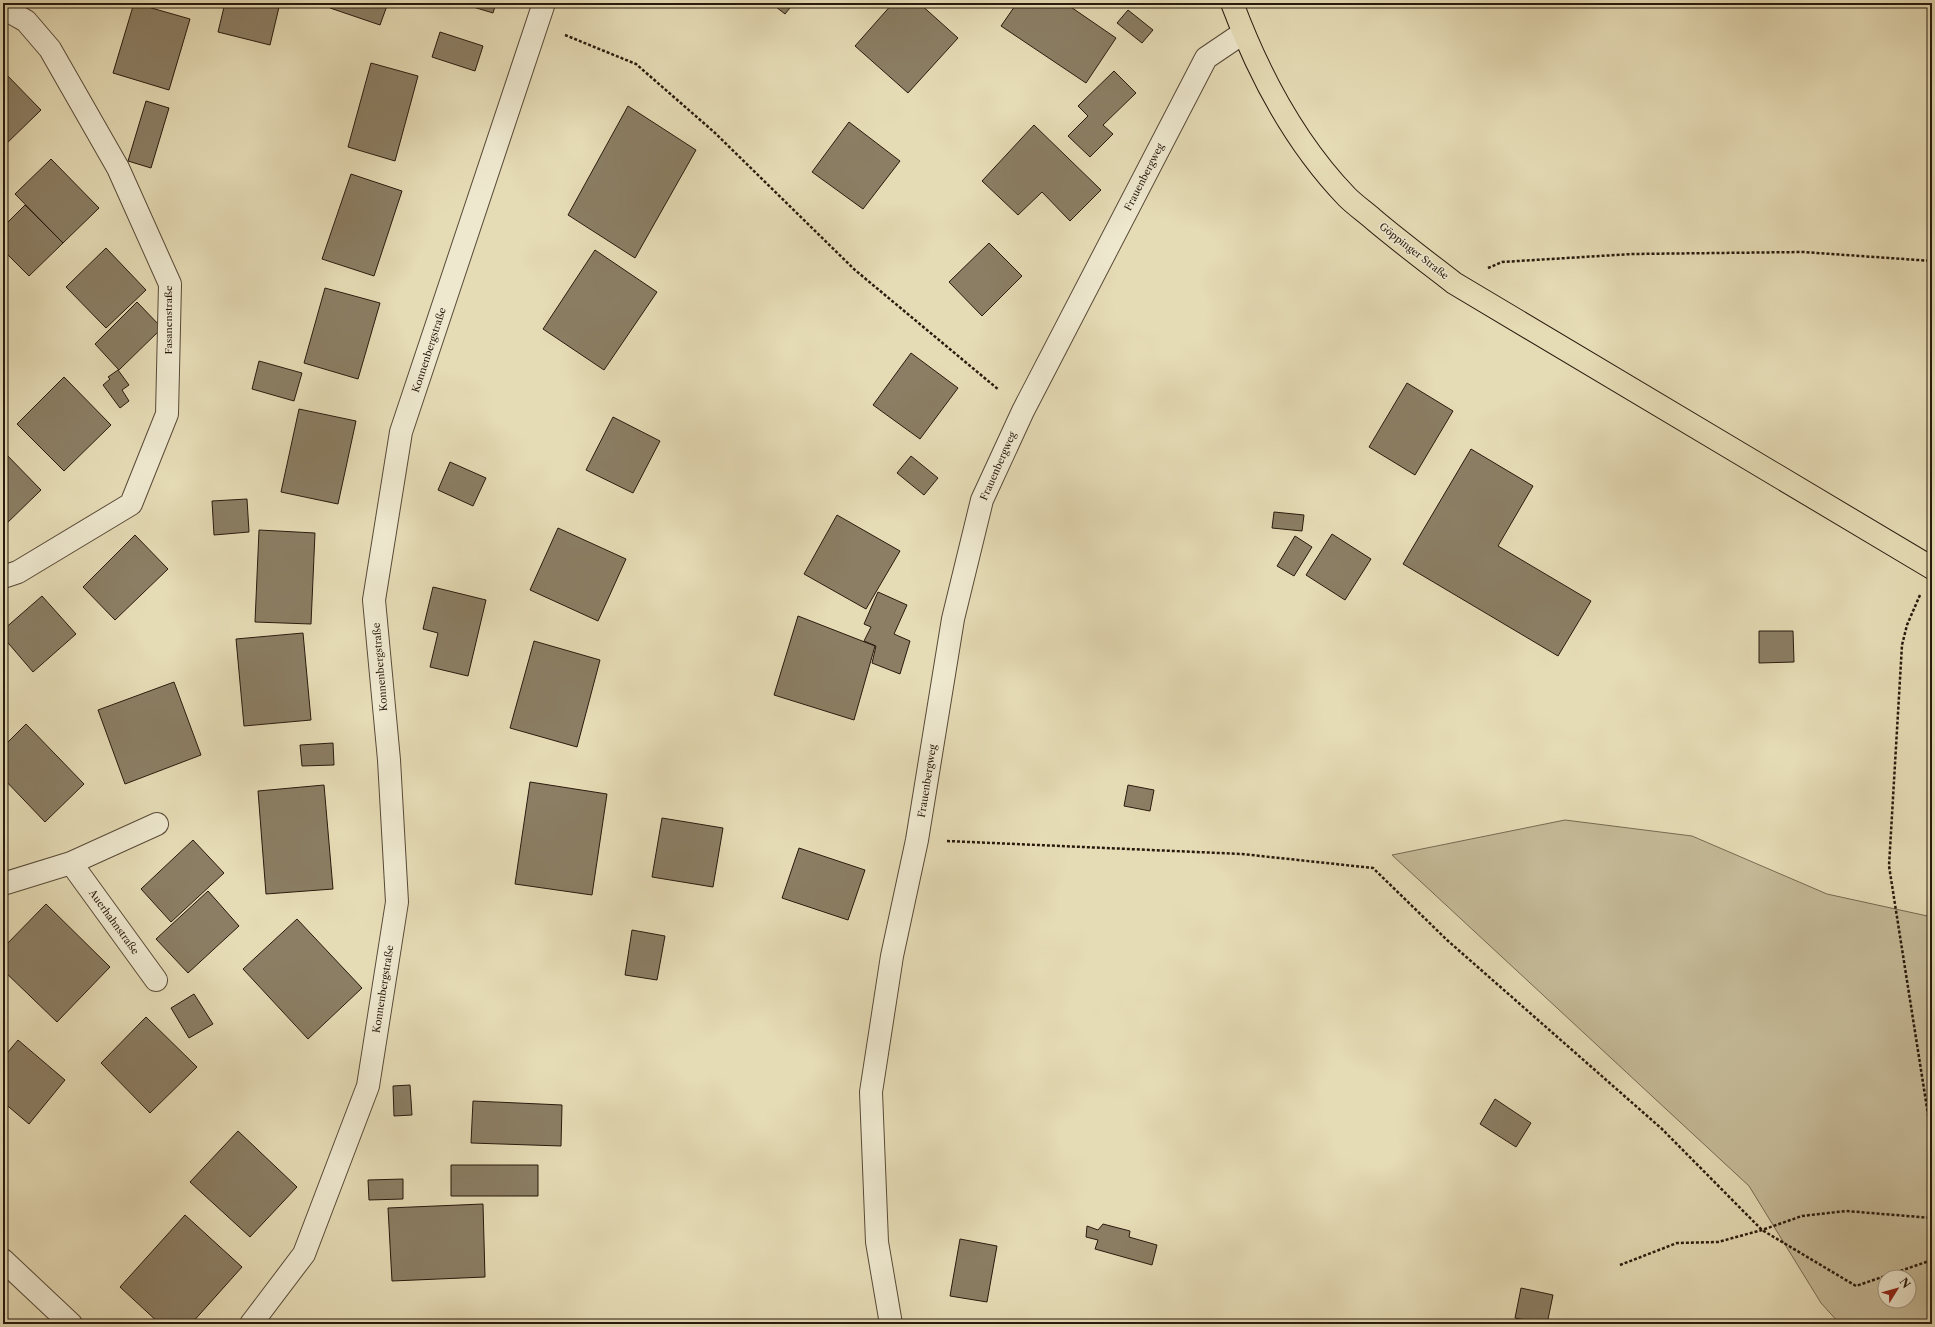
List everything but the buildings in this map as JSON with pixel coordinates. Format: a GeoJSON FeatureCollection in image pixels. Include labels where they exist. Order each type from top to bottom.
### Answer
{"type":"FeatureCollection","features":[{"type":"Feature","properties":{"kind":"main road","name":"Göppinger Straße"},"geometry":{"type":"LineString","coordinates":[[1232,3],[1243,33],[1272,95],[1310,153],[1348,198],[1399,242],[1454,283],[1932,567]]}},
{"type":"Feature","properties":{"kind":"street","name":"Konnenbergstraße"},"geometry":{"type":"LineString","coordinates":[[251,1324],[304,1254],[368,1086],[397,902],[389,760],[374,600],[402,432],[544,3]]}},
{"type":"Feature","properties":{"kind":"street","name":"Fasanenstraße"},"geometry":{"type":"LineString","coordinates":[[3,8],[26,21],[50,49],[118,168],[170,284],[167,414],[131,504],[18,572],[3,577]]}},
{"type":"Feature","properties":{"kind":"street","name":"Frauenbergweg"},"geometry":{"type":"LineString","coordinates":[[891,1324],[877,1242],[871,1092],[892,956],[917,840],[953,619],[982,500],[1024,411],[1206,58],[1243,33]]}},
{"type":"Feature","properties":{"kind":"street"},"geometry":{"type":"LineString","coordinates":[[3,884],[72,863],[157,824]]}},
{"type":"Feature","properties":{"kind":"street","name":"Auerhahnstraße"},"geometry":{"type":"LineString","coordinates":[[72,863],[156,980]]}},
{"type":"Feature","properties":{"kind":"street"},"geometry":{"type":"LineString","coordinates":[[3,1260],[71,1324]]}},
{"type":"Feature","properties":{"kind":"path"},"geometry":{"type":"LineString","coordinates":[[537,24],[636,64],[714,132],[855,270],[1024,411]]}},
{"type":"Feature","properties":{"kind":"path"},"geometry":{"type":"LineString","coordinates":[[1454,283],[1502,262],[1632,254],[1803,252],[1932,261]]}},
{"type":"Feature","properties":{"kind":"path"},"geometry":{"type":"LineString","coordinates":[[1932,567],[1907,625],[1902,645],[1889,866],[1932,1140]]}},
{"type":"Feature","properties":{"kind":"path"},"geometry":{"type":"LineString","coordinates":[[917,840],[1242,854],[1373,868],[1447,940],[1662,1129],[1762,1230],[1856,1286],[1932,1260]]}},
{"type":"Feature","properties":{"kind":"path"},"geometry":{"type":"LineString","coordinates":[[1620,1265],[1677,1243],[1718,1242],[1762,1230],[1802,1216],[1846,1211],[1932,1218]]}},
{"type":"Feature","properties":{"kind":"shaded area"},"geometry":{"type":"Polygon","coordinates":[[[1565,820],[1692,836],[1827,894],[1932,917],[1932,1324],[1840,1324],[1821,1303],[1749,1186],[1392,855],[1565,820]]]}}]}
